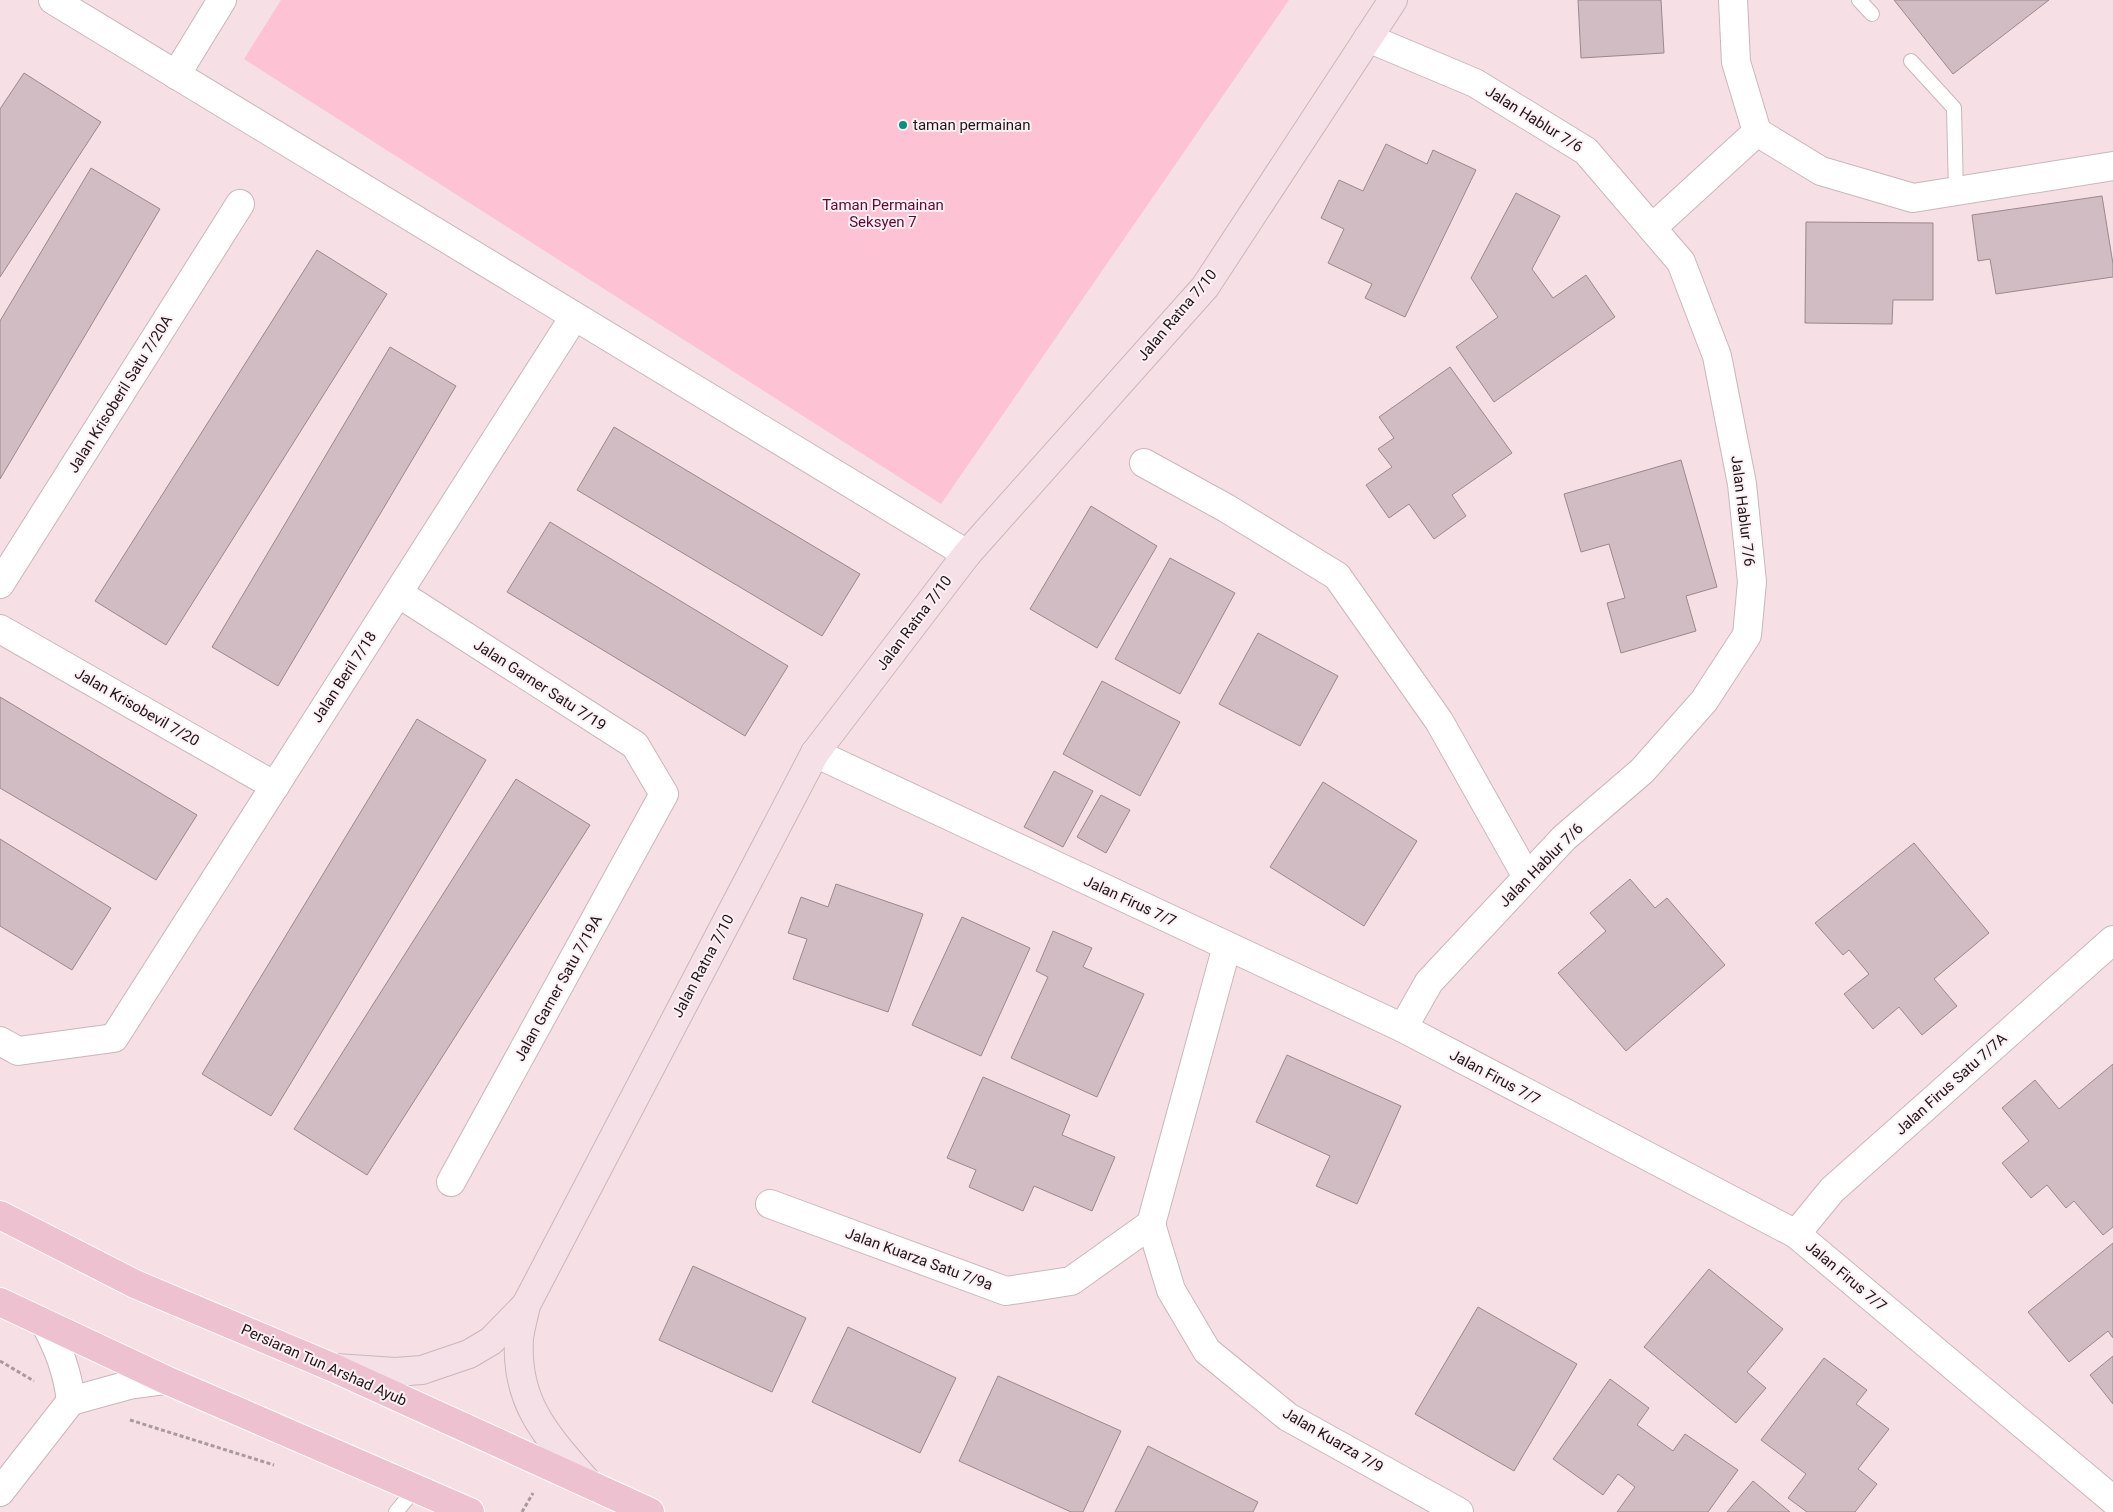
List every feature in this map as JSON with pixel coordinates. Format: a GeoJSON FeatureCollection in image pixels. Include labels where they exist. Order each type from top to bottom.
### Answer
{"type":"FeatureCollection","features":[{"type":"Feature","properties":{"kind":"main road","name":"Persiaran Tun Arshad Ayub"},"geometry":{"type":"LineString","coordinates":[[0,1215],[135,1284],[334,1368],[650,1512]]}},
{"type":"Feature","properties":{"kind":"main road"},"geometry":{"type":"LineString","coordinates":[[0,1302],[166,1380],[470,1512]]}},
{"type":"Feature","properties":{"kind":"street"},"geometry":{"type":"LineString","coordinates":[[53,0],[967,554]]}},
{"type":"Feature","properties":{"kind":"street"},"geometry":{"type":"LineString","coordinates":[[176,75],[222,0]]}},
{"type":"Feature","properties":{"kind":"street","name":"Jalan Ratna 7/10"},"geometry":{"type":"LineString","coordinates":[[589,1484],[545,1433],[524,1393],[519,1371],[519,1338],[526,1305],[815,753],[967,554],[1205,287],[1393,0]]}},
{"type":"Feature","properties":{"kind":"street"},"geometry":{"type":"LineString","coordinates":[[1733,0],[1736,62],[1757,132],[1821,171],[1913,198],[2113,166]]}},
{"type":"Feature","properties":{"kind":"street","name":"Jalan Hablur 7/6"},"geometry":{"type":"LineString","coordinates":[[1368,38],[1475,83],[1586,151],[1681,262],[1717,356],[1742,484],[1752,582],[1746,635],[1704,701],[1642,771],[1564,838],[1429,982],[1402,1028]]}},
{"type":"Feature","properties":{"kind":"street"},"geometry":{"type":"LineString","coordinates":[[1652,228],[1757,132]]}},
{"type":"Feature","properties":{"kind":"street","name":"Jalan Krisoberil Satu 7/20A"},"geometry":{"type":"LineString","coordinates":[[0,584],[240,204]]}},
{"type":"Feature","properties":{"kind":"street","name":"Jalan Beril 7/18"},"geometry":{"type":"LineString","coordinates":[[0,1041],[18,1051],[114,1038],[574,317]]}},
{"type":"Feature","properties":{"kind":"street"},"geometry":{"type":"LineString","coordinates":[[1144,463],[1226,508],[1337,576],[1439,721],[1527,877]]}},
{"type":"Feature","properties":{"kind":"street","name":"Jalan Garner Satu 7/19"},"geometry":{"type":"LineString","coordinates":[[398,593],[634,745],[664,794]]}},
{"type":"Feature","properties":{"kind":"street","name":"Jalan Krisobevil 7/20"},"geometry":{"type":"LineString","coordinates":[[0,629],[275,786]]}},
{"type":"Feature","properties":{"kind":"street","name":"Jalan Firus 7/7"},"geometry":{"type":"LineString","coordinates":[[815,753],[1402,1028],[1796,1234],[2113,1500]]}},
{"type":"Feature","properties":{"kind":"street","name":"Jalan Garner Satu 7/19A"},"geometry":{"type":"LineString","coordinates":[[451,1182],[664,794]]}},
{"type":"Feature","properties":{"kind":"street","name":"Jalan Firus Satu 7/7A"},"geometry":{"type":"LineString","coordinates":[[1796,1234],[1832,1190],[2113,940]]}},
{"type":"Feature","properties":{"kind":"street"},"geometry":{"type":"LineString","coordinates":[[1151,1224],[1227,946]]}},
{"type":"Feature","properties":{"kind":"street","name":"Jalan Kuarza Satu 7/9a"},"geometry":{"type":"LineString","coordinates":[[770,1204],[1006,1291],[1071,1281],[1151,1224]]}},
{"type":"Feature","properties":{"kind":"street","name":"Jalan Kuarza 7/9"},"geometry":{"type":"LineString","coordinates":[[1151,1224],[1171,1290],[1207,1351],[1288,1417],[1459,1512]]}},
{"type":"Feature","properties":{"kind":"street","name":"Jalan Ratna 7/10"},"geometry":{"type":"LineString","coordinates":[[334,1368],[395,1372],[422,1370],[469,1354],[491,1340],[526,1305]]}},
{"type":"Feature","properties":{"kind":"street"},"geometry":{"type":"LineString","coordinates":[[45,1323],[60,1351],[68,1378],[71,1401]]}},
{"type":"Feature","properties":{"kind":"street"},"geometry":{"type":"LineString","coordinates":[[2,1485],[71,1401],[129,1385],[166,1380]]}},
{"type":"Feature","properties":{"kind":"lane"},"geometry":{"type":"LineString","coordinates":[[1859,0],[1872,14]]}},
{"type":"Feature","properties":{"kind":"lane"},"geometry":{"type":"LineString","coordinates":[[1911,61],[1954,108],[1956,192]]}},
{"type":"Feature","properties":{"kind":"lane"},"geometry":{"type":"LineString","coordinates":[[396,1512],[415,1489]]}},
{"type":"Feature","properties":{"kind":"path"},"geometry":{"type":"LineString","coordinates":[[0,1361],[71,1401]]}},
{"type":"Feature","properties":{"kind":"path"},"geometry":{"type":"LineString","coordinates":[[127,1419],[277,1466]]}},
{"type":"Feature","properties":{"kind":"green space","name":"Taman Permainan Seksyen 7"},"geometry":{"type":"Polygon","coordinates":[[[281,0],[1289,0],[941,504],[244,59],[281,0]]]}},
{"type":"Feature","properties":{"kind":"building"},"geometry":{"type":"Polygon","coordinates":[[[1578,0],[1661,0],[1664,53],[1581,58],[1578,0]]]}},
{"type":"Feature","properties":{"kind":"building"},"geometry":{"type":"Polygon","coordinates":[[[1894,0],[2049,0],[1953,74],[1894,0]]]}},
{"type":"Feature","properties":{"kind":"building"},"geometry":{"type":"Polygon","coordinates":[[[24,73],[101,122],[0,277],[0,109],[24,73]]]}},
{"type":"Feature","properties":{"kind":"building"},"geometry":{"type":"Polygon","coordinates":[[[1386,144],[1427,164],[1433,150],[1476,170],[1405,317],[1365,298],[1372,284],[1328,263],[1344,229],[1321,218],[1339,180],[1363,191],[1386,144]]]}},
{"type":"Feature","properties":{"kind":"building"},"geometry":{"type":"Polygon","coordinates":[[[91,168],[160,209],[0,479],[0,321],[91,168]]]}},
{"type":"Feature","properties":{"kind":"building"},"geometry":{"type":"Polygon","coordinates":[[[1516,193],[1560,216],[1532,269],[1553,298],[1586,275],[1615,317],[1494,402],[1456,347],[1498,317],[1471,278],[1516,193]]]}},
{"type":"Feature","properties":{"kind":"building"},"geometry":{"type":"Polygon","coordinates":[[[2102,196],[2113,264],[2113,277],[1996,294],[1990,259],[1978,261],[1972,215],[2102,196]]]}},
{"type":"Feature","properties":{"kind":"building"},"geometry":{"type":"Polygon","coordinates":[[[1806,222],[1933,223],[1933,300],[1893,300],[1892,324],[1805,323],[1806,222]]]}},
{"type":"Feature","properties":{"kind":"building"},"geometry":{"type":"Polygon","coordinates":[[[317,250],[387,294],[166,645],[95,601],[317,250]]]}},
{"type":"Feature","properties":{"kind":"building"},"geometry":{"type":"Polygon","coordinates":[[[390,347],[456,386],[278,686],[212,647],[390,347]]]}},
{"type":"Feature","properties":{"kind":"building"},"geometry":{"type":"Polygon","coordinates":[[[1450,367],[1512,453],[1452,495],[1466,516],[1434,539],[1409,504],[1389,518],[1366,485],[1392,467],[1378,449],[1394,438],[1379,417],[1450,367]]]}},
{"type":"Feature","properties":{"kind":"building"},"geometry":{"type":"Polygon","coordinates":[[[614,427],[860,574],[822,636],[577,490],[614,427]]]}},
{"type":"Feature","properties":{"kind":"building"},"geometry":{"type":"Polygon","coordinates":[[[1681,460],[1717,587],[1686,596],[1696,631],[1621,653],[1607,603],[1625,598],[1609,544],[1581,552],[1564,494],[1681,460]]]}},
{"type":"Feature","properties":{"kind":"building"},"geometry":{"type":"Polygon","coordinates":[[[1091,506],[1157,546],[1097,648],[1030,609],[1091,506]]]}},
{"type":"Feature","properties":{"kind":"building"},"geometry":{"type":"Polygon","coordinates":[[[550,522],[788,666],[745,736],[507,592],[550,522]]]}},
{"type":"Feature","properties":{"kind":"building"},"geometry":{"type":"Polygon","coordinates":[[[1170,558],[1235,593],[1180,694],[1115,659],[1170,558]]]}},
{"type":"Feature","properties":{"kind":"building"},"geometry":{"type":"Polygon","coordinates":[[[1258,633],[1338,676],[1300,746],[1219,704],[1258,633]]]}},
{"type":"Feature","properties":{"kind":"building"},"geometry":{"type":"Polygon","coordinates":[[[1102,681],[1180,722],[1140,796],[1063,754],[1102,681]]]}},
{"type":"Feature","properties":{"kind":"building"},"geometry":{"type":"Polygon","coordinates":[[[0,697],[197,815],[156,880],[0,788],[0,697]]]}},
{"type":"Feature","properties":{"kind":"building"},"geometry":{"type":"Polygon","coordinates":[[[417,719],[486,760],[271,1116],[202,1074],[417,719]]]}},
{"type":"Feature","properties":{"kind":"building"},"geometry":{"type":"Polygon","coordinates":[[[1054,771],[1093,791],[1063,847],[1024,827],[1054,771]]]}},
{"type":"Feature","properties":{"kind":"building"},"geometry":{"type":"Polygon","coordinates":[[[516,779],[590,825],[367,1175],[294,1129],[516,779]]]}},
{"type":"Feature","properties":{"kind":"building"},"geometry":{"type":"Polygon","coordinates":[[[1323,782],[1417,841],[1364,926],[1270,867],[1323,782]]]}},
{"type":"Feature","properties":{"kind":"building"},"geometry":{"type":"Polygon","coordinates":[[[1101,795],[1130,810],[1106,853],[1077,837],[1101,795]]]}},
{"type":"Feature","properties":{"kind":"building"},"geometry":{"type":"Polygon","coordinates":[[[0,839],[111,908],[72,970],[0,926],[0,839]]]}},
{"type":"Feature","properties":{"kind":"building"},"geometry":{"type":"Polygon","coordinates":[[[1914,843],[1989,933],[1934,979],[1957,1006],[1922,1035],[1899,1007],[1873,1029],[1844,994],[1869,974],[1849,950],[1843,955],[1815,923],[1914,843]]]}},
{"type":"Feature","properties":{"kind":"building"},"geometry":{"type":"Polygon","coordinates":[[[1630,879],[1655,908],[1667,898],[1725,965],[1626,1051],[1558,973],[1606,931],[1590,913],[1630,879]]]}},
{"type":"Feature","properties":{"kind":"building"},"geometry":{"type":"Polygon","coordinates":[[[836,884],[923,914],[888,1012],[793,979],[807,939],[788,933],[801,897],[828,907],[836,884]]]}},
{"type":"Feature","properties":{"kind":"building"},"geometry":{"type":"Polygon","coordinates":[[[962,917],[1030,948],[981,1056],[912,1025],[962,917]]]}},
{"type":"Feature","properties":{"kind":"building"},"geometry":{"type":"Polygon","coordinates":[[[1053,931],[1092,948],[1083,967],[1144,994],[1097,1097],[1011,1058],[1048,977],[1036,971],[1053,931]]]}},
{"type":"Feature","properties":{"kind":"building"},"geometry":{"type":"Polygon","coordinates":[[[1287,1055],[1401,1106],[1357,1204],[1316,1186],[1330,1156],[1256,1122],[1287,1055]]]}},
{"type":"Feature","properties":{"kind":"building"},"geometry":{"type":"Polygon","coordinates":[[[2113,1064],[2113,1227],[2103,1235],[2074,1201],[2066,1208],[2047,1185],[2031,1198],[2002,1163],[2029,1141],[2002,1108],[2035,1080],[2059,1109],[2113,1064]]]}},
{"type":"Feature","properties":{"kind":"building"},"geometry":{"type":"Polygon","coordinates":[[[983,1077],[1070,1115],[1062,1135],[1115,1157],[1092,1211],[1034,1186],[1023,1211],[969,1187],[976,1170],[947,1158],[983,1077]]]}},
{"type":"Feature","properties":{"kind":"building"},"geometry":{"type":"Polygon","coordinates":[[[2113,1243],[2113,1338],[2108,1331],[2069,1362],[2028,1312],[2113,1243]]]}},
{"type":"Feature","properties":{"kind":"building"},"geometry":{"type":"Polygon","coordinates":[[[693,1266],[806,1318],[772,1392],[659,1340],[693,1266]]]}},
{"type":"Feature","properties":{"kind":"building"},"geometry":{"type":"Polygon","coordinates":[[[1709,1269],[1783,1329],[1747,1372],[1766,1388],[1736,1423],[1644,1347],[1709,1269]]]}},
{"type":"Feature","properties":{"kind":"building"},"geometry":{"type":"Polygon","coordinates":[[[1478,1307],[1577,1364],[1514,1471],[1415,1414],[1478,1307]]]}},
{"type":"Feature","properties":{"kind":"building"},"geometry":{"type":"Polygon","coordinates":[[[848,1327],[956,1378],[920,1453],[812,1402],[848,1327]]]}},
{"type":"Feature","properties":{"kind":"building"},"geometry":{"type":"Polygon","coordinates":[[[2113,1356],[2113,1404],[2090,1375],[2113,1356]]]}},
{"type":"Feature","properties":{"kind":"building"},"geometry":{"type":"Polygon","coordinates":[[[1824,1358],[1867,1390],[1856,1404],[1889,1429],[1858,1469],[1877,1484],[1855,1512],[1807,1512],[1788,1498],[1806,1474],[1761,1440],[1824,1358]]]}},
{"type":"Feature","properties":{"kind":"building"},"geometry":{"type":"Polygon","coordinates":[[[998,1376],[1121,1431],[1083,1512],[1071,1512],[959,1461],[998,1376]]]}},
{"type":"Feature","properties":{"kind":"building"},"geometry":{"type":"Polygon","coordinates":[[[1610,1379],[1649,1408],[1637,1425],[1673,1451],[1685,1434],[1738,1470],[1708,1512],[1617,1512],[1635,1487],[1618,1474],[1603,1495],[1553,1459],[1610,1379]]]}},
{"type":"Feature","properties":{"kind":"building"},"geometry":{"type":"Polygon","coordinates":[[[1148,1446],[1258,1502],[1253,1512],[1115,1512],[1148,1446]]]}},
{"type":"Feature","properties":{"kind":"building"},"geometry":{"type":"Polygon","coordinates":[[[1753,1481],[1790,1512],[1727,1512],[1753,1481]]]}},
{"type":"Feature","properties":{"kind":"place","name":"taman permainan"},"geometry":{"type":"Point","coordinates":[903,125]}}]}
